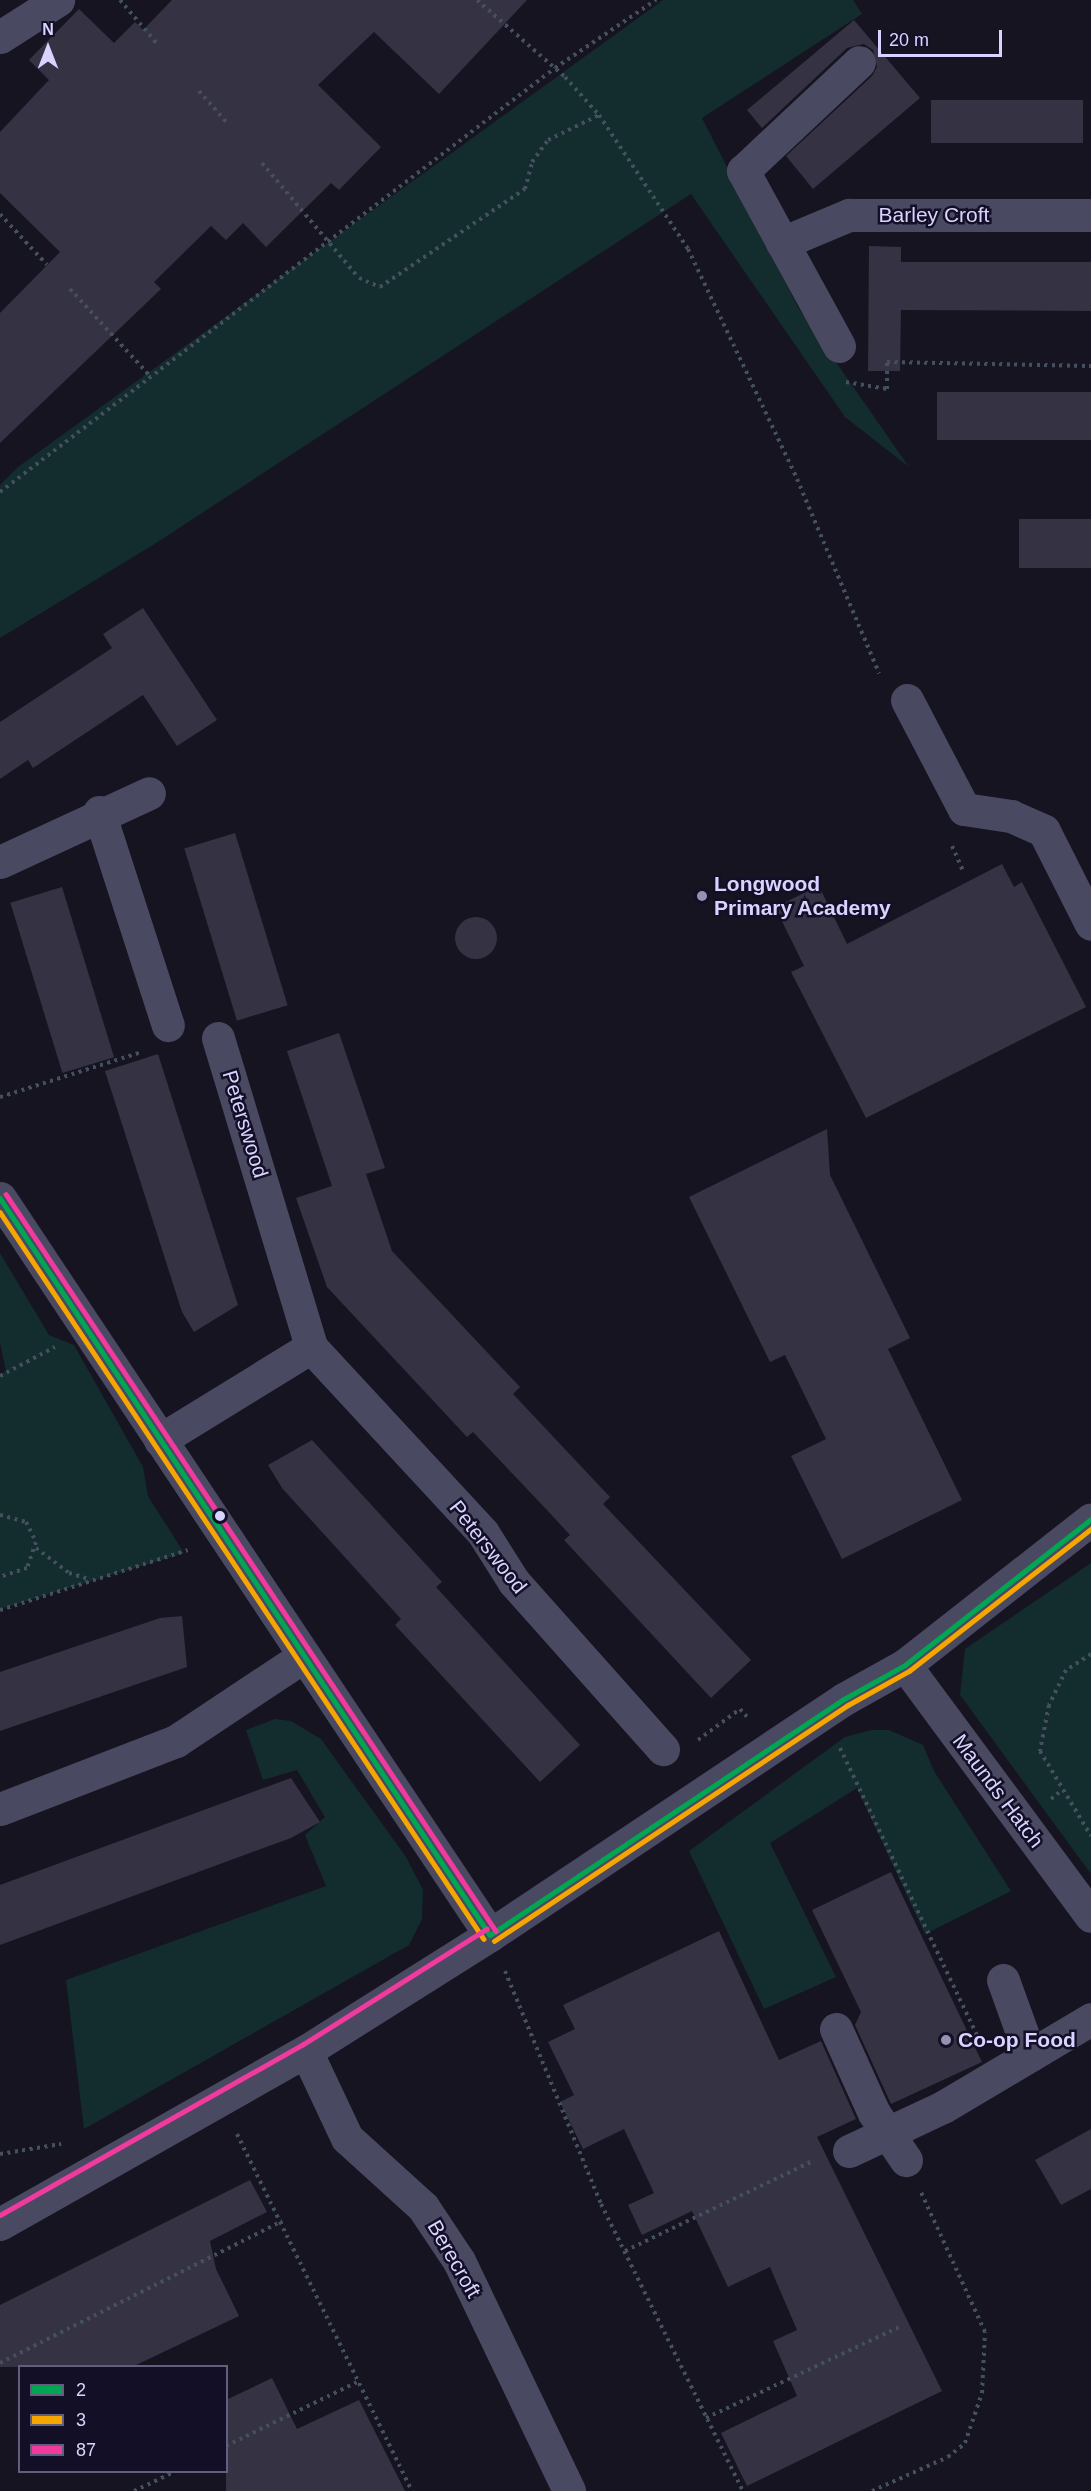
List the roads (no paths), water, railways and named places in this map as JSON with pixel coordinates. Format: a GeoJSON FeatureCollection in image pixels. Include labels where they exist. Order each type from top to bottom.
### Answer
{"type":"FeatureCollection","features":[{"type":"Feature","properties":{"kind":"street"},"geometry":{"type":"LineString","coordinates":[[0,38],[58,0]]}},
{"type":"Feature","properties":{"kind":"street"},"geometry":{"type":"LineString","coordinates":[[839,346],[743,171],[859,62]]}},
{"type":"Feature","properties":{"kind":"street","name":"Barley Croft"},"geometry":{"type":"LineString","coordinates":[[782,243],[849,215],[1091,215]]}},
{"type":"Feature","properties":{"kind":"street"},"geometry":{"type":"LineString","coordinates":[[896,693],[964,809],[1011,816],[1044,831],[1091,924]]}},
{"type":"Feature","properties":{"kind":"street"},"geometry":{"type":"LineString","coordinates":[[0,862],[99,812],[149,793]]}},
{"type":"Feature","properties":{"kind":"street"},"geometry":{"type":"LineString","coordinates":[[99,812],[168,1024]]}},
{"type":"Feature","properties":{"kind":"street","name":"Peterswood"},"geometry":{"type":"LineString","coordinates":[[218,1038],[311,1347],[483,1533],[514,1582],[663,1749]]}},
{"type":"Feature","properties":{"kind":"street"},"geometry":{"type":"LineString","coordinates":[[0,1198],[225,1538],[301,1658],[490,1935]]}},
{"type":"Feature","properties":{"kind":"street"},"geometry":{"type":"LineString","coordinates":[[160,1440],[311,1347]]}},
{"type":"Feature","properties":{"kind":"street"},"geometry":{"type":"LineString","coordinates":[[0,2224],[306,2051],[490,1935],[844,1699],[905,1665],[1091,1519]]}},
{"type":"Feature","properties":{"kind":"street"},"geometry":{"type":"LineString","coordinates":[[0,1809],[176,1741],[301,1658]]}},
{"type":"Feature","properties":{"kind":"street","name":"Maunds Hatch"},"geometry":{"type":"LineString","coordinates":[[905,1665],[1091,1916]]}},
{"type":"Feature","properties":{"kind":"street"},"geometry":{"type":"LineString","coordinates":[[1003,1980],[1030,2055]]}},
{"type":"Feature","properties":{"kind":"street"},"geometry":{"type":"LineString","coordinates":[[835,2155],[898,2146],[996,2075],[1091,2019]]}},
{"type":"Feature","properties":{"kind":"street"},"geometry":{"type":"LineString","coordinates":[[836,2029],[874,2113],[898,2146]]}},
{"type":"Feature","properties":{"kind":"street","name":"Berecroft"},"geometry":{"type":"LineString","coordinates":[[306,2051],[347,2138],[423,2207],[459,2261],[568,2491]]}},
{"type":"Feature","properties":{"kind":"place","name":"Longwood Primary Academy"},"geometry":{"type":"Point","coordinates":[702,896]}},
{"type":"Feature","properties":{"kind":"place","name":"Co-op Food"},"geometry":{"type":"Point","coordinates":[946,2040]}}]}
